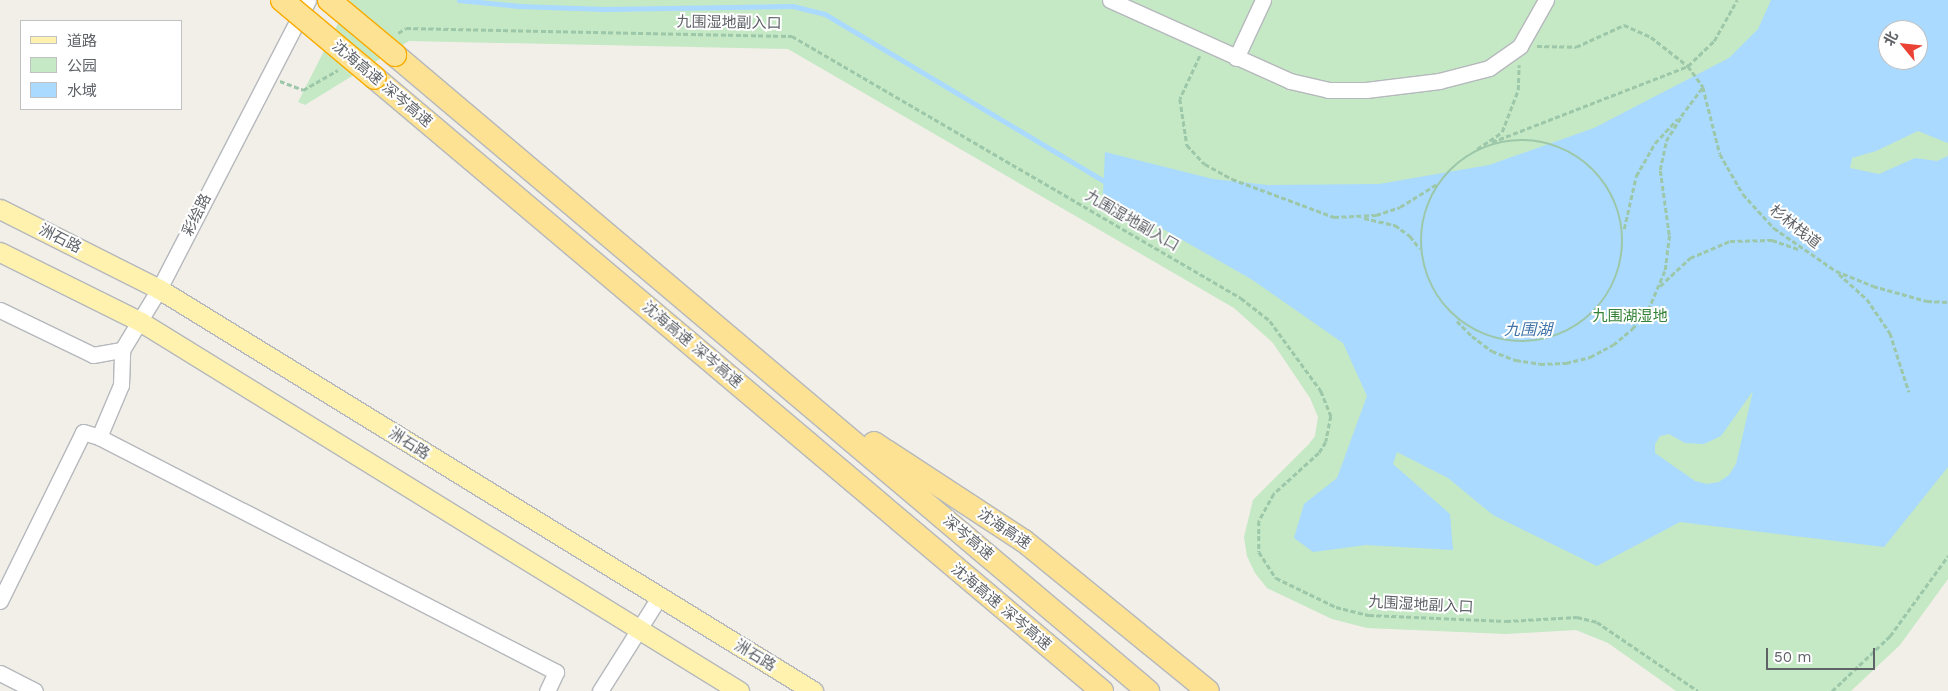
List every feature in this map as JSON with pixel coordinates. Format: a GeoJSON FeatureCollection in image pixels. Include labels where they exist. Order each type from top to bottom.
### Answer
{"type":"FeatureCollection","features":[{"type":"Feature","properties":{"kind":"highway","name":"沈海高速 深岑高速"},"geometry":{"type":"LineString","coordinates":[[282,0],[1102,691]]}},
{"type":"Feature","properties":{"kind":"highway","name":"沈海高速 深岑高速"},"geometry":{"type":"LineString","coordinates":[[329,0],[392,46],[787,386]]}},
{"type":"Feature","properties":{"kind":"highway","name":"深岑高速"},"geometry":{"type":"LineString","coordinates":[[787,386],[1148,691]]}},
{"type":"Feature","properties":{"kind":"highway","name":"沈海高速"},"geometry":{"type":"LineString","coordinates":[[787,386],[1024,541],[1208,691]]}},
{"type":"Feature","properties":{"kind":"main road","name":"洲石路"},"geometry":{"type":"LineString","coordinates":[[0,209],[159,289],[658,599],[812,691]]}},
{"type":"Feature","properties":{"kind":"main road"},"geometry":{"type":"LineString","coordinates":[[0,252],[141,322],[637,630],[739,691]]}},
{"type":"Feature","properties":{"kind":"street","name":"彩绘路"},"geometry":{"type":"LineString","coordinates":[[122,350],[141,322],[159,289],[308,0]]}},
{"type":"Feature","properties":{"kind":"street"},"geometry":{"type":"LineString","coordinates":[[1110,0],[1290,81],[1328,90],[1366,90],[1439,82],[1489,68],[1520,46],[1546,0]]}},
{"type":"Feature","properties":{"kind":"street"},"geometry":{"type":"LineString","coordinates":[[1236,58],[1263,0]]}},
{"type":"Feature","properties":{"kind":"street"},"geometry":{"type":"LineString","coordinates":[[0,310],[93,355],[122,350],[121,385],[99,437]]}},
{"type":"Feature","properties":{"kind":"street"},"geometry":{"type":"LineString","coordinates":[[0,601],[83,432],[99,437],[556,672],[547,691]]}},
{"type":"Feature","properties":{"kind":"street"},"geometry":{"type":"LineString","coordinates":[[600,691],[658,599]]}},
{"type":"Feature","properties":{"kind":"street"},"geometry":{"type":"LineString","coordinates":[[0,673],[35,691]]}},
{"type":"Feature","properties":{"kind":"path"},"geometry":{"type":"LineString","coordinates":[[1477,149],[1514,132],[1688,66],[1714,41],[1737,0]]}},
{"type":"Feature","properties":{"kind":"path"},"geometry":{"type":"LineString","coordinates":[[1624,25],[1652,36],[1688,66],[1703,87],[1666,140],[1662,155],[1661,185],[1669,235],[1659,287],[1648,310],[1632,330],[1612,346],[1590,357],[1566,363],[1540,364],[1516,360],[1472,336],[1438,298],[1426,275],[1421,250],[1421,227],[1427,204],[1438,183],[1455,164],[1502,132],[1518,90],[1520,46],[1576,47],[1624,25]]}},
{"type":"Feature","properties":{"kind":"path","name":"九围湿地副入口"},"geometry":{"type":"LineString","coordinates":[[392,46],[406,28],[792,36],[1241,298],[1283,335],[1321,391],[1331,416],[1326,442],[1319,453],[1274,494],[1259,521],[1259,552],[1276,578],[1329,604],[1369,615],[1506,621],[1577,617],[1597,622],[1698,691]]}},
{"type":"Feature","properties":{"kind":"path"},"geometry":{"type":"LineString","coordinates":[[1205,44],[1180,100],[1187,145],[1205,164],[1232,179],[1304,208],[1334,217],[1377,219],[1395,225],[1410,236],[1421,250]]}},
{"type":"Feature","properties":{"kind":"path"},"geometry":{"type":"LineString","coordinates":[[268,77],[303,90],[343,66]]}},
{"type":"Feature","properties":{"kind":"path","name":"杉林栈道"},"geometry":{"type":"LineString","coordinates":[[1703,87],[1720,154],[1744,194],[1774,228],[1836,271],[1873,286],[1927,301],[1948,302]]}},
{"type":"Feature","properties":{"kind":"path"},"geometry":{"type":"LineString","coordinates":[[1454,318],[1477,332],[1502,341],[1520,342],[1555,337],[1579,325],[1599,307],[1614,285],[1622,260],[1624,233],[1636,176],[1655,143],[1682,115]]}},
{"type":"Feature","properties":{"kind":"path"},"geometry":{"type":"LineString","coordinates":[[1477,149],[1500,141],[1525,138],[1549,142],[1572,152],[1592,166],[1608,186],[1619,208],[1624,233]]}},
{"type":"Feature","properties":{"kind":"path"},"geometry":{"type":"LineString","coordinates":[[1359,218],[1400,207],[1438,183]]}},
{"type":"Feature","properties":{"kind":"path"},"geometry":{"type":"LineString","coordinates":[[1659,287],[1690,258],[1730,241],[1772,240],[1812,255]]}},
{"type":"Feature","properties":{"kind":"path"},"geometry":{"type":"LineString","coordinates":[[1836,271],[1879,315],[1898,352],[1909,392]]}},
{"type":"Feature","properties":{"kind":"path"},"geometry":{"type":"LineString","coordinates":[[1832,691],[1890,636],[1948,556]]}},
{"type":"Feature","properties":{"kind":"green space","name":"九围湖湿地"},"geometry":{"type":"Polygon","coordinates":[[[350,0],[1948,0],[1948,579],[1900,645],[1851,691],[1676,691],[1608,643],[1576,630],[1506,634],[1367,628],[1332,619],[1267,588],[1255,573],[1247,556],[1244,537],[1253,500],[1309,444],[1315,436],[1318,417],[1310,398],[1273,343],[1234,308],[788,49],[409,41],[305,105],[298,102],[350,0]]]}},
{"type":"Feature","properties":{"kind":"water","name":"九围湖"},"geometry":{"type":"Polygon","coordinates":[[[1771,0],[1948,0],[1948,143],[1918,131],[1876,151],[1852,158],[1850,168],[1879,174],[1915,158],[1937,161],[1948,156],[1948,467],[1884,547],[1680,522],[1597,566],[1493,515],[1448,478],[1397,452],[1393,464],[1450,514],[1453,550],[1366,545],[1313,552],[1294,538],[1304,504],[1337,478],[1367,396],[1343,343],[1251,279],[1103,195],[1105,152],[1213,179],[1268,185],[1379,184],[1489,165],[1594,128],[1729,58],[1758,29],[1771,0]],[[1753,391],[1721,436],[1704,444],[1685,443],[1669,434],[1660,436],[1655,444],[1655,453],[1695,481],[1707,484],[1719,482],[1729,475],[1736,464],[1753,391]]]}},
{"type":"Feature","properties":{"kind":"waterway"},"geometry":{"type":"LineString","coordinates":[[459,0],[519,6],[605,9],[793,6],[825,14],[1107,183]]}}]}
